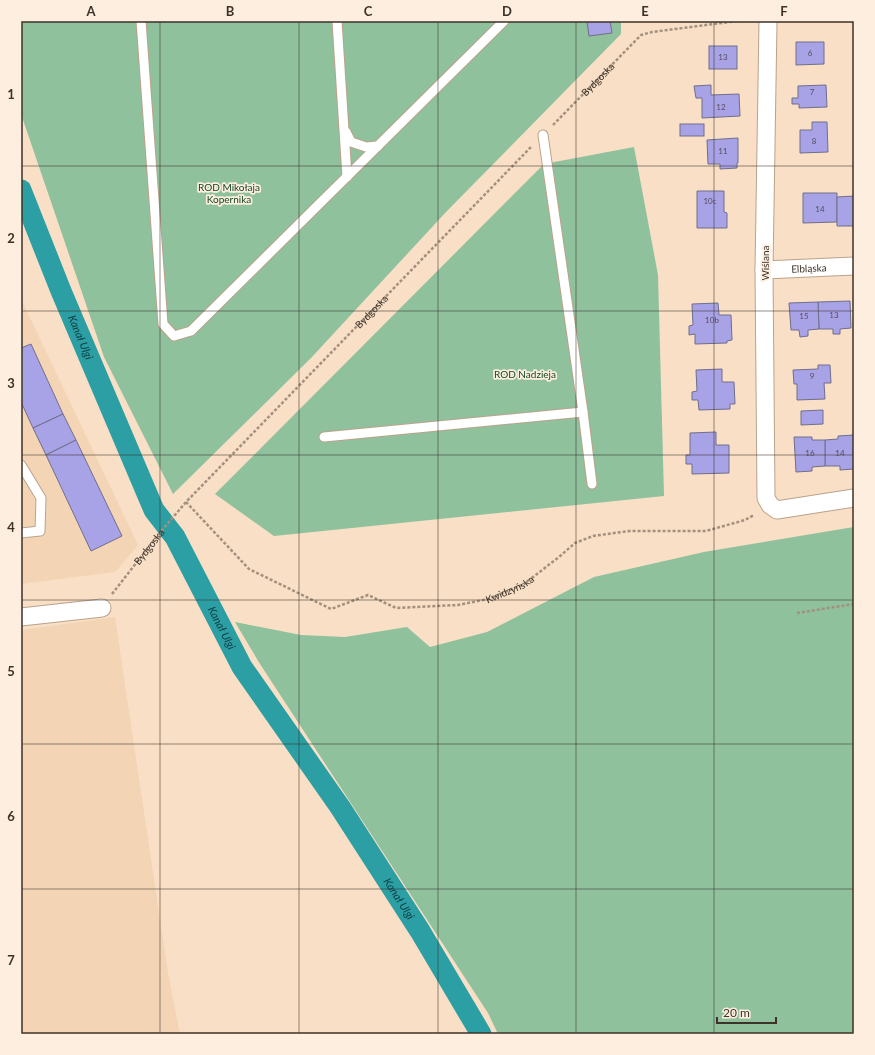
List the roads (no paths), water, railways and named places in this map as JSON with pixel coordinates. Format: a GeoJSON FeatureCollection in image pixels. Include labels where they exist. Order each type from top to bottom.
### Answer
{"type":"FeatureCollection","features":[{"type":"Feature","properties":{"kind":"street","name":"Wiślana"},"geometry":{"type":"LineString","coordinates":[[768,21],[764,270],[766,498],[770,505],[777,510],[854,498]]}},
{"type":"Feature","properties":{"kind":"street","name":"Elbląska"},"geometry":{"type":"LineString","coordinates":[[764,270],[854,266]]}},
{"type":"Feature","properties":{"kind":"street"},"geometry":{"type":"LineString","coordinates":[[21,617],[102,608]]}},
{"type":"Feature","properties":{"kind":"lane"},"geometry":{"type":"LineString","coordinates":[[141,21],[163,324],[174,336],[191,331],[504,21]]}},
{"type":"Feature","properties":{"kind":"lane"},"geometry":{"type":"LineString","coordinates":[[337,21],[347,177]]}},
{"type":"Feature","properties":{"kind":"lane"},"geometry":{"type":"LineString","coordinates":[[344,129],[351,142],[366,147],[378,146]]}},
{"type":"Feature","properties":{"kind":"lane"},"geometry":{"type":"LineString","coordinates":[[543,135],[592,484]]}},
{"type":"Feature","properties":{"kind":"lane"},"geometry":{"type":"LineString","coordinates":[[324,438],[583,412]]}},
{"type":"Feature","properties":{"kind":"lane"},"geometry":{"type":"LineString","coordinates":[[21,465],[41,498],[40,530],[21,533]]}},
{"type":"Feature","properties":{"kind":"waterway","name":"Kanał Ulgi"},"geometry":{"type":"LineString","coordinates":[[21,190],[61,291],[154,510],[175,537],[242,667],[340,807],[420,931],[481,1034]]}},
{"type":"Feature","properties":{"kind":"park label","name":"ROD Mikołaja Kopernika"},"geometry":{"type":"Point","coordinates":[229,192]}},
{"type":"Feature","properties":{"kind":"park label","name":"ROD Nadzieja"},"geometry":{"type":"Point","coordinates":[525,374]}}]}
